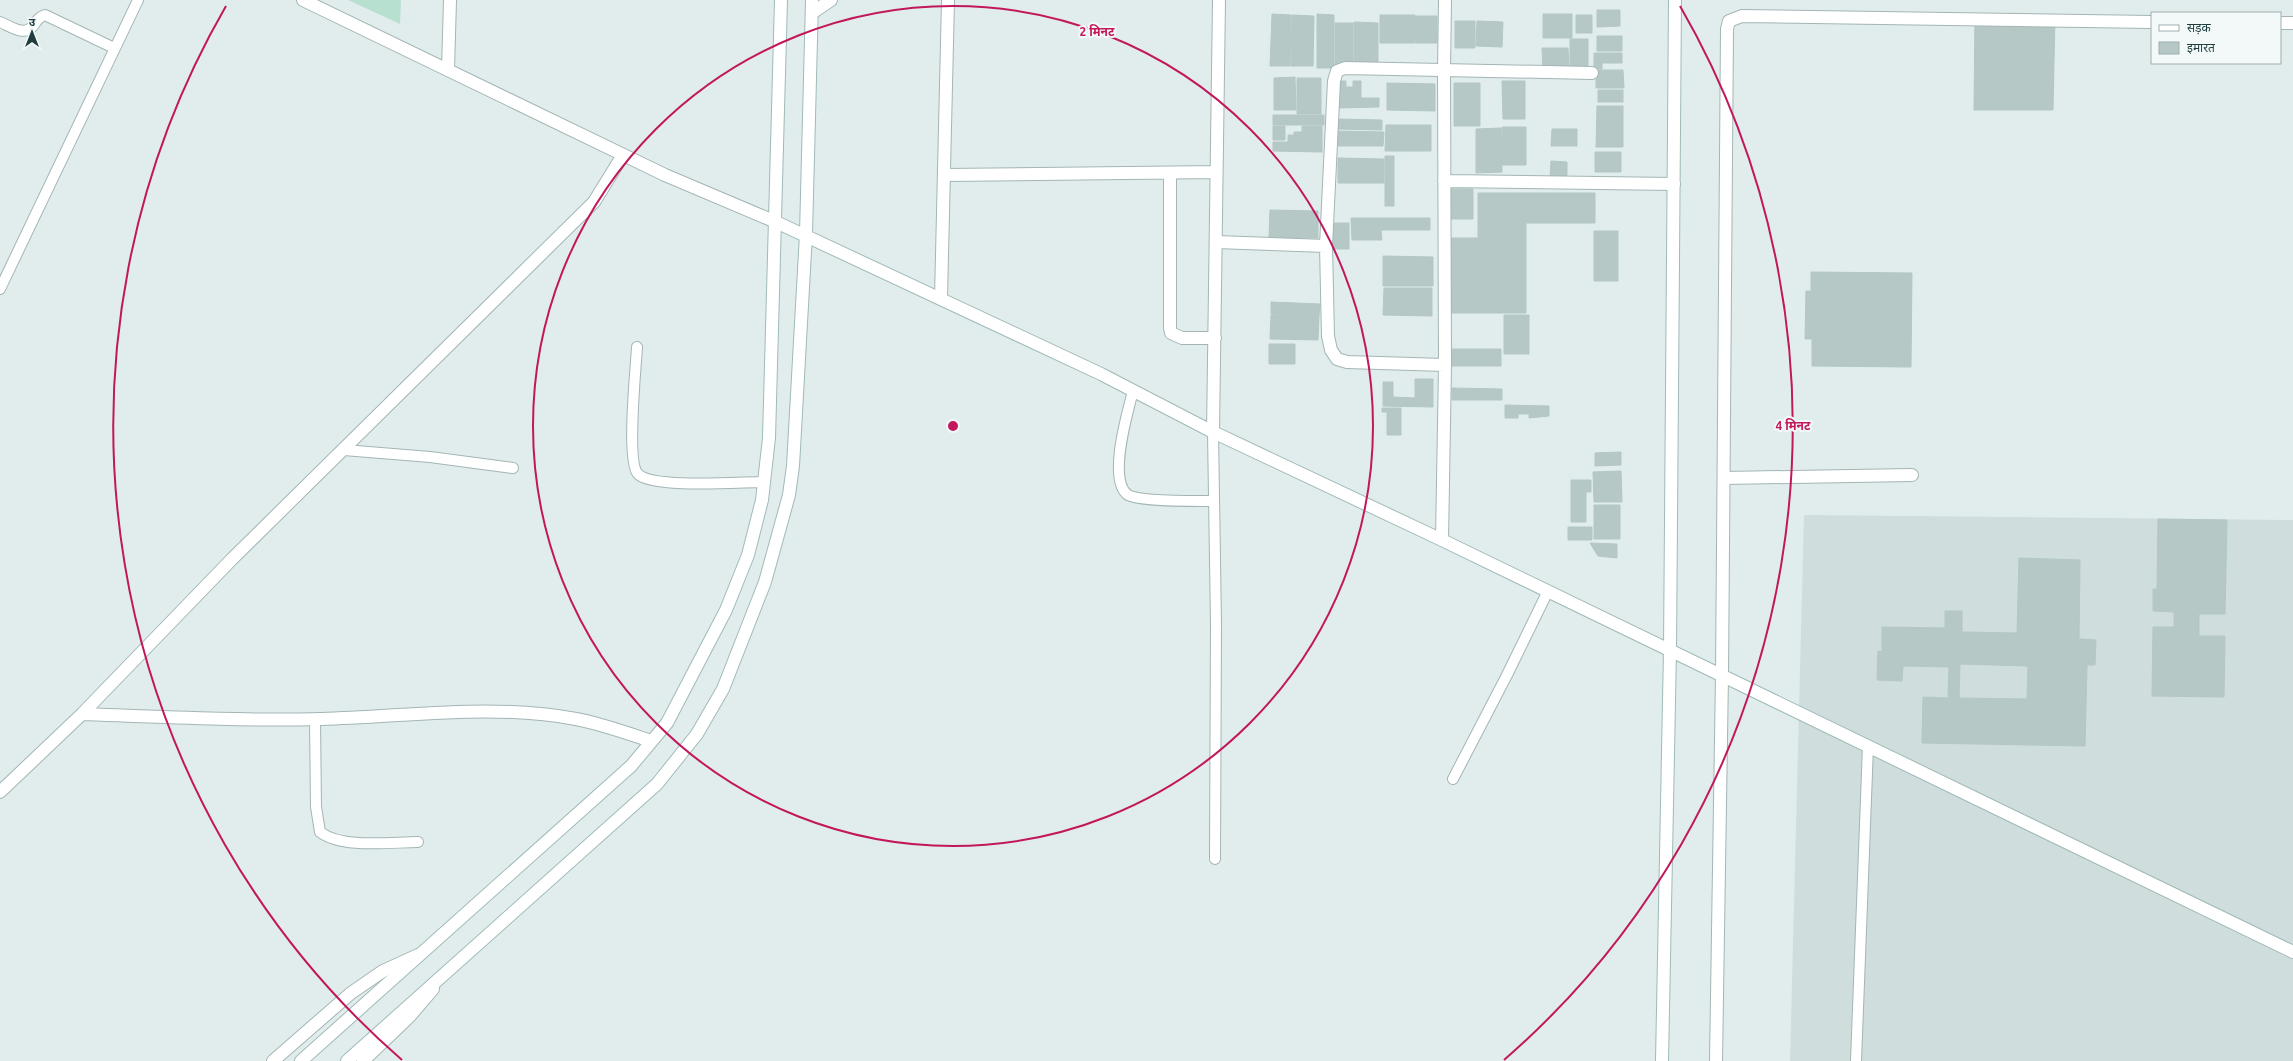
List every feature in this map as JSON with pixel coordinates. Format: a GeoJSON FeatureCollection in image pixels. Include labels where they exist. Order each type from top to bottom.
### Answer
{"type":"FeatureCollection","features":[{"type":"Feature","properties":{"kind":"street"},"geometry":{"type":"LineString","coordinates":[[303,0],[665,175],[806,234],[941,298],[1133,391],[1213,432],[1548,591],[2293,952]]}},
{"type":"Feature","properties":{"kind":"street"},"geometry":{"type":"LineString","coordinates":[[448,70],[450,0]]}},
{"type":"Feature","properties":{"kind":"street"},"geometry":{"type":"LineString","coordinates":[[301,1061],[631,766],[667,722],[726,610],[748,555],[764,482],[769,438],[781,0]]}},
{"type":"Feature","properties":{"kind":"street"},"geometry":{"type":"LineString","coordinates":[[348,1061],[657,784],[697,734],[723,689],[765,582],[789,495],[793,466],[806,234],[812,0]]}},
{"type":"Feature","properties":{"kind":"street"},"geometry":{"type":"LineString","coordinates":[[812,13],[831,0]]}},
{"type":"Feature","properties":{"kind":"street"},"geometry":{"type":"LineString","coordinates":[[941,298],[948,0]]}},
{"type":"Feature","properties":{"kind":"street"},"geometry":{"type":"LineString","coordinates":[[1213,432],[1219,0]]}},
{"type":"Feature","properties":{"kind":"street"},"geometry":{"type":"LineString","coordinates":[[1442,540],[1445,365],[1445,0]]}},
{"type":"Feature","properties":{"kind":"street"},"geometry":{"type":"LineString","coordinates":[[1662,1061],[1670,650],[1675,0]]}},
{"type":"Feature","properties":{"kind":"street"},"geometry":{"type":"LineString","coordinates":[[1716,1061],[1722,675],[1727,37],[1729,21],[1742,16],[2151,22]]}},
{"type":"Feature","properties":{"kind":"street"},"geometry":{"type":"LineString","coordinates":[[2281,23],[2293,23]]}},
{"type":"Feature","properties":{"kind":"street"},"geometry":{"type":"LineString","coordinates":[[1445,365],[1347,362],[1337,360],[1331,350],[1328,336],[1326,246],[1334,89],[1337,71],[1345,68],[1592,73]]}},
{"type":"Feature","properties":{"kind":"street"},"geometry":{"type":"LineString","coordinates":[[0,792],[82,714],[232,559],[594,202],[623,155]]}},
{"type":"Feature","properties":{"kind":"street"},"geometry":{"type":"LineString","coordinates":[[944,175],[1170,174],[1216,172]]}},
{"type":"Feature","properties":{"kind":"street"},"geometry":{"type":"LineString","coordinates":[[1170,174],[1171,333],[1182,338],[1214,338]]}},
{"type":"Feature","properties":{"kind":"street"},"geometry":{"type":"LineString","coordinates":[[1444,181],[1674,184]]}},
{"type":"Feature","properties":{"kind":"street"},"geometry":{"type":"LineString","coordinates":[[1216,242],[1326,246]]}},
{"type":"Feature","properties":{"kind":"street"},"geometry":{"type":"LineString","coordinates":[[1724,478],[1912,475]]}},
{"type":"Feature","properties":{"kind":"street"},"geometry":{"type":"LineString","coordinates":[[82,714],[208,718],[315,719],[459,712],[511,712],[577,719],[651,741]]}},
{"type":"Feature","properties":{"kind":"street"},"geometry":{"type":"LineString","coordinates":[[273,1061],[351,993],[383,971],[421,954]]}},
{"type":"Feature","properties":{"kind":"street"},"geometry":{"type":"LineString","coordinates":[[362,1061],[409,1017],[449,972]]}},
{"type":"Feature","properties":{"kind":"lane"},"geometry":{"type":"LineString","coordinates":[[0,289],[138,0]]}},
{"type":"Feature","properties":{"kind":"lane"},"geometry":{"type":"LineString","coordinates":[[0,22],[18,30],[25,31],[32,27],[40,17],[45,15],[114,48]]}},
{"type":"Feature","properties":{"kind":"lane"},"geometry":{"type":"LineString","coordinates":[[637,347],[632,437],[634,465],[637,474],[650,480],[678,483],[764,482]]}},
{"type":"Feature","properties":{"kind":"lane"},"geometry":{"type":"LineString","coordinates":[[1133,391],[1120,443],[1120,468],[1123,488],[1129,495],[1144,498],[1214,501]]}},
{"type":"Feature","properties":{"kind":"lane"},"geometry":{"type":"LineString","coordinates":[[1213,432],[1215,859]]}},
{"type":"Feature","properties":{"kind":"lane"},"geometry":{"type":"LineString","coordinates":[[344,450],[513,468]]}},
{"type":"Feature","properties":{"kind":"lane"},"geometry":{"type":"LineString","coordinates":[[1453,779],[1507,675],[1548,591]]}},
{"type":"Feature","properties":{"kind":"lane"},"geometry":{"type":"LineString","coordinates":[[315,719],[316,807],[320,832],[327,837],[343,842],[418,842]]}},
{"type":"Feature","properties":{"kind":"lane"},"geometry":{"type":"LineString","coordinates":[[1856,1061],[1868,746]]}},
{"type":"Feature","properties":{"kind":"shaded area"},"geometry":{"type":"Polygon","coordinates":[[[1804,515],[2293,520],[2293,1061],[1790,1061],[1804,515]]]}},
{"type":"Feature","properties":{"kind":"green space"},"geometry":{"type":"Polygon","coordinates":[[[348,0],[401,0],[400,24],[348,0]]]}},
{"type":"Feature","properties":{"kind":"building"},"geometry":{"type":"Polygon","coordinates":[[[1597,10],[1620,10],[1620,26],[1597,27],[1597,10]]]}},
{"type":"Feature","properties":{"kind":"building"},"geometry":{"type":"Polygon","coordinates":[[[1272,14],[1291,15],[1290,66],[1270,66],[1272,14]]]}},
{"type":"Feature","properties":{"kind":"building"},"geometry":{"type":"Polygon","coordinates":[[[1317,14],[1334,15],[1334,68],[1317,68],[1317,14]]]}},
{"type":"Feature","properties":{"kind":"building"},"geometry":{"type":"Polygon","coordinates":[[[1543,14],[1572,14],[1572,38],[1543,38],[1543,14]]]}},
{"type":"Feature","properties":{"kind":"building"},"geometry":{"type":"Polygon","coordinates":[[[1292,15],[1314,16],[1313,66],[1291,66],[1292,15]]]}},
{"type":"Feature","properties":{"kind":"building"},"geometry":{"type":"Polygon","coordinates":[[[1380,15],[1415,15],[1414,43],[1380,43],[1380,15]]]}},
{"type":"Feature","properties":{"kind":"building"},"geometry":{"type":"Polygon","coordinates":[[[1576,15],[1592,15],[1592,33],[1576,33],[1576,15]]]}},
{"type":"Feature","properties":{"kind":"building"},"geometry":{"type":"Polygon","coordinates":[[[1975,15],[2055,16],[2053,110],[1974,110],[1975,15]]]}},
{"type":"Feature","properties":{"kind":"building"},"geometry":{"type":"Polygon","coordinates":[[[1415,16],[1437,16],[1437,43],[1415,43],[1415,16]]]}},
{"type":"Feature","properties":{"kind":"building"},"geometry":{"type":"Polygon","coordinates":[[[1455,21],[1475,21],[1475,48],[1455,48],[1455,21]]]}},
{"type":"Feature","properties":{"kind":"building"},"geometry":{"type":"Polygon","coordinates":[[[1477,21],[1503,22],[1502,47],[1476,46],[1477,21]]]}},
{"type":"Feature","properties":{"kind":"building"},"geometry":{"type":"Polygon","coordinates":[[[1354,22],[1378,23],[1378,68],[1354,67],[1354,22]]]}},
{"type":"Feature","properties":{"kind":"building"},"geometry":{"type":"Polygon","coordinates":[[[1335,23],[1353,23],[1353,65],[1335,65],[1335,23]]]}},
{"type":"Feature","properties":{"kind":"building"},"geometry":{"type":"Polygon","coordinates":[[[1597,36],[1622,36],[1622,51],[1597,51],[1597,36]]]}},
{"type":"Feature","properties":{"kind":"building"},"geometry":{"type":"Polygon","coordinates":[[[1570,39],[1588,39],[1588,66],[1570,66],[1570,39]]]}},
{"type":"Feature","properties":{"kind":"building"},"geometry":{"type":"Polygon","coordinates":[[[1542,48],[1568,48],[1569,68],[1543,69],[1542,48]]]}},
{"type":"Feature","properties":{"kind":"building"},"geometry":{"type":"Polygon","coordinates":[[[1594,53],[1622,53],[1622,63],[1602,63],[1602,69],[1594,69],[1594,53]]]}},
{"type":"Feature","properties":{"kind":"building"},"geometry":{"type":"Polygon","coordinates":[[[1596,70],[1623,70],[1624,88],[1596,88],[1596,70]]]}},
{"type":"Feature","properties":{"kind":"building"},"geometry":{"type":"Polygon","coordinates":[[[1295,77],[1296,110],[1274,110],[1274,78],[1295,77]]]}},
{"type":"Feature","properties":{"kind":"building"},"geometry":{"type":"Polygon","coordinates":[[[1297,78],[1321,78],[1321,114],[1297,114],[1297,78]]]}},
{"type":"Feature","properties":{"kind":"building"},"geometry":{"type":"Polygon","coordinates":[[[1338,81],[1346,81],[1346,87],[1353,87],[1353,81],[1361,81],[1361,98],[1338,97],[1338,81]]]}},
{"type":"Feature","properties":{"kind":"building"},"geometry":{"type":"Polygon","coordinates":[[[1502,81],[1525,81],[1525,119],[1503,119],[1502,81]]]}},
{"type":"Feature","properties":{"kind":"building"},"geometry":{"type":"Polygon","coordinates":[[[1387,83],[1435,84],[1435,111],[1387,110],[1387,83]]]}},
{"type":"Feature","properties":{"kind":"building"},"geometry":{"type":"Polygon","coordinates":[[[1454,83],[1480,83],[1480,126],[1454,126],[1454,83]]]}},
{"type":"Feature","properties":{"kind":"building"},"geometry":{"type":"Polygon","coordinates":[[[1598,90],[1623,90],[1623,102],[1598,102],[1598,90]]]}},
{"type":"Feature","properties":{"kind":"building"},"geometry":{"type":"Polygon","coordinates":[[[1338,98],[1379,98],[1379,107],[1338,108],[1338,98]]]}},
{"type":"Feature","properties":{"kind":"building"},"geometry":{"type":"Polygon","coordinates":[[[1597,106],[1623,106],[1623,147],[1596,147],[1597,106]]]}},
{"type":"Feature","properties":{"kind":"building"},"geometry":{"type":"Polygon","coordinates":[[[1273,115],[1324,115],[1324,125],[1273,125],[1273,115]]]}},
{"type":"Feature","properties":{"kind":"building"},"geometry":{"type":"Polygon","coordinates":[[[1336,119],[1382,120],[1382,130],[1336,129],[1336,119]]]}},
{"type":"Feature","properties":{"kind":"building"},"geometry":{"type":"Polygon","coordinates":[[[1386,125],[1431,125],[1431,151],[1385,151],[1386,125]]]}},
{"type":"Feature","properties":{"kind":"building"},"geometry":{"type":"Polygon","coordinates":[[[1273,126],[1285,126],[1285,140],[1273,140],[1273,126]]]}},
{"type":"Feature","properties":{"kind":"building"},"geometry":{"type":"Polygon","coordinates":[[[1302,126],[1322,126],[1322,152],[1273,151],[1273,142],[1288,142],[1288,135],[1294,135],[1294,132],[1302,132],[1302,126]]]}},
{"type":"Feature","properties":{"kind":"building"},"geometry":{"type":"Polygon","coordinates":[[[1502,127],[1526,127],[1526,165],[1502,165],[1502,127]]]}},
{"type":"Feature","properties":{"kind":"building"},"geometry":{"type":"Polygon","coordinates":[[[1501,128],[1502,172],[1476,173],[1476,129],[1501,128]]]}},
{"type":"Feature","properties":{"kind":"building"},"geometry":{"type":"Polygon","coordinates":[[[1552,129],[1577,129],[1577,146],[1551,146],[1552,129]]]}},
{"type":"Feature","properties":{"kind":"building"},"geometry":{"type":"Polygon","coordinates":[[[1335,131],[1384,132],[1383,146],[1335,146],[1335,131]]]}},
{"type":"Feature","properties":{"kind":"building"},"geometry":{"type":"Polygon","coordinates":[[[1595,152],[1621,152],[1621,172],[1595,172],[1595,152]]]}},
{"type":"Feature","properties":{"kind":"building"},"geometry":{"type":"Polygon","coordinates":[[[1385,156],[1394,156],[1394,206],[1385,206],[1385,156]]]}},
{"type":"Feature","properties":{"kind":"building"},"geometry":{"type":"Polygon","coordinates":[[[1338,158],[1384,159],[1384,183],[1338,183],[1338,158]]]}},
{"type":"Feature","properties":{"kind":"building"},"geometry":{"type":"Polygon","coordinates":[[[1551,161],[1567,162],[1567,179],[1550,179],[1551,161]]]}},
{"type":"Feature","properties":{"kind":"building"},"geometry":{"type":"Polygon","coordinates":[[[1450,189],[1473,189],[1473,219],[1450,219],[1450,189]]]}},
{"type":"Feature","properties":{"kind":"building"},"geometry":{"type":"Polygon","coordinates":[[[1478,193],[1595,193],[1595,223],[1526,223],[1526,313],[1450,313],[1450,238],[1478,238],[1478,193]]]}},
{"type":"Feature","properties":{"kind":"building"},"geometry":{"type":"Polygon","coordinates":[[[1270,210],[1318,211],[1318,238],[1269,237],[1270,210]]]}},
{"type":"Feature","properties":{"kind":"building"},"geometry":{"type":"Polygon","coordinates":[[[1351,218],[1430,218],[1430,230],[1381,230],[1382,240],[1352,240],[1351,218]]]}},
{"type":"Feature","properties":{"kind":"building"},"geometry":{"type":"Polygon","coordinates":[[[1329,223],[1349,223],[1349,249],[1329,249],[1329,223]]]}},
{"type":"Feature","properties":{"kind":"building"},"geometry":{"type":"Polygon","coordinates":[[[1594,231],[1618,231],[1618,281],[1594,281],[1594,231]]]}},
{"type":"Feature","properties":{"kind":"building"},"geometry":{"type":"Polygon","coordinates":[[[1383,256],[1433,257],[1433,286],[1383,286],[1383,256]]]}},
{"type":"Feature","properties":{"kind":"building"},"geometry":{"type":"Polygon","coordinates":[[[1811,272],[1912,273],[1911,367],[1812,366],[1812,339],[1805,339],[1806,291],[1811,291],[1811,272]]]}},
{"type":"Feature","properties":{"kind":"building"},"geometry":{"type":"Polygon","coordinates":[[[1384,288],[1432,288],[1432,316],[1383,315],[1384,288]]]}},
{"type":"Feature","properties":{"kind":"building"},"geometry":{"type":"Polygon","coordinates":[[[1271,302],[1320,304],[1319,316],[1271,314],[1271,302]]]}},
{"type":"Feature","properties":{"kind":"building"},"geometry":{"type":"Polygon","coordinates":[[[1271,315],[1319,316],[1318,340],[1270,339],[1271,315]]]}},
{"type":"Feature","properties":{"kind":"building"},"geometry":{"type":"Polygon","coordinates":[[[1504,315],[1529,315],[1529,354],[1504,354],[1504,315]]]}},
{"type":"Feature","properties":{"kind":"building"},"geometry":{"type":"Polygon","coordinates":[[[1269,344],[1295,344],[1295,364],[1269,364],[1269,344]]]}},
{"type":"Feature","properties":{"kind":"building"},"geometry":{"type":"Polygon","coordinates":[[[1452,349],[1501,349],[1501,366],[1452,366],[1452,349]]]}},
{"type":"Feature","properties":{"kind":"building"},"geometry":{"type":"Polygon","coordinates":[[[1415,379],[1433,379],[1433,407],[1383,406],[1383,382],[1393,382],[1393,397],[1415,398],[1415,379]]]}},
{"type":"Feature","properties":{"kind":"building"},"geometry":{"type":"Polygon","coordinates":[[[1452,388],[1502,389],[1502,400],[1452,400],[1452,388]]]}},
{"type":"Feature","properties":{"kind":"building"},"geometry":{"type":"Polygon","coordinates":[[[1505,405],[1549,406],[1549,416],[1529,418],[1529,414],[1518,414],[1518,418],[1505,418],[1505,405]]]}},
{"type":"Feature","properties":{"kind":"building"},"geometry":{"type":"Polygon","coordinates":[[[1382,408],[1401,408],[1401,435],[1387,435],[1387,412],[1382,412],[1382,408]]]}},
{"type":"Feature","properties":{"kind":"building"},"geometry":{"type":"Polygon","coordinates":[[[1621,452],[1621,465],[1595,466],[1595,453],[1621,452]]]}},
{"type":"Feature","properties":{"kind":"building"},"geometry":{"type":"Polygon","coordinates":[[[1621,471],[1622,502],[1594,502],[1593,472],[1621,471]]]}},
{"type":"Feature","properties":{"kind":"building"},"geometry":{"type":"Polygon","coordinates":[[[1571,480],[1591,480],[1591,492],[1586,492],[1586,522],[1571,522],[1571,480]]]}},
{"type":"Feature","properties":{"kind":"building"},"geometry":{"type":"Polygon","coordinates":[[[1594,505],[1620,505],[1620,539],[1594,539],[1594,505]]]}},
{"type":"Feature","properties":{"kind":"building"},"geometry":{"type":"Polygon","coordinates":[[[2158,519],[2227,520],[2225,614],[2199,614],[2199,636],[2225,636],[2224,697],[2152,696],[2153,627],[2174,627],[2174,612],[2153,611],[2153,589],[2157,589],[2158,519]]]}},
{"type":"Feature","properties":{"kind":"building"},"geometry":{"type":"Polygon","coordinates":[[[1568,527],[1592,527],[1592,540],[1568,540],[1568,527]]]}},
{"type":"Feature","properties":{"kind":"building"},"geometry":{"type":"Polygon","coordinates":[[[1590,543],[1617,544],[1617,558],[1598,556],[1590,543]]]}},
{"type":"Feature","properties":{"kind":"building"},"geometry":{"type":"Polygon","coordinates":[[[2019,558],[2080,560],[2079,639],[2096,640],[2095,665],[2087,665],[2085,746],[1922,743],[1923,697],[1948,698],[1949,667],[1903,666],[1902,681],[1877,680],[1878,651],[1882,652],[1882,627],[1945,628],[1945,611],[1962,611],[1962,632],[2017,633],[2019,558]],[[1960,664],[1959,698],[2027,699],[2028,666],[1960,664]]]}}]}
